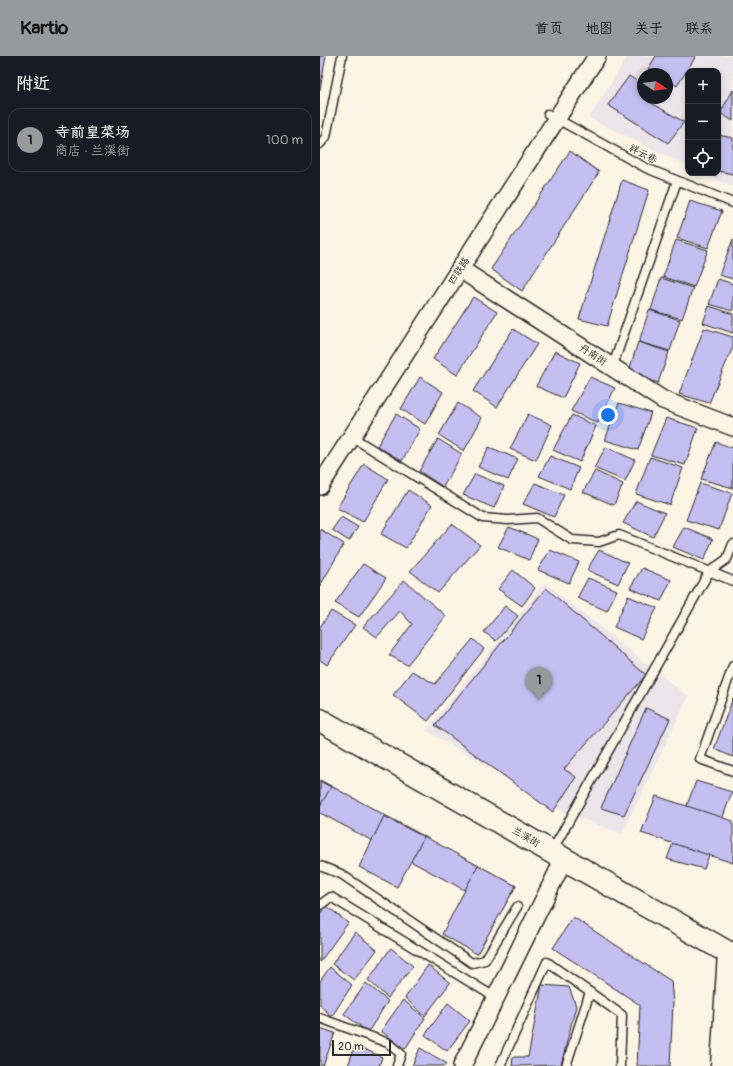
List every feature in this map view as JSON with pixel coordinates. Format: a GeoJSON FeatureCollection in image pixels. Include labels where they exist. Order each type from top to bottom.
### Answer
{"type":"FeatureCollection","features":[{"type":"Feature","properties":{"kind":"street","name":"四联路"},"geometry":{"type":"LineString","coordinates":[[320,486],[460,269],[552,117],[597,56]]}},
{"type":"Feature","properties":{"kind":"street","name":"丹南街"},"geometry":{"type":"LineString","coordinates":[[460,269],[663,400],[733,427]]}},
{"type":"Feature","properties":{"kind":"street","name":"兰溪街"},"geometry":{"type":"LineString","coordinates":[[320,720],[731,953]]}},
{"type":"Feature","properties":{"kind":"street"},"geometry":{"type":"LineString","coordinates":[[462,1066],[496,998],[558,855]]}},
{"type":"Feature","properties":{"kind":"street"},"geometry":{"type":"LineString","coordinates":[[722,1066],[731,953]]}},
{"type":"Feature","properties":{"kind":"lane"},"geometry":{"type":"LineString","coordinates":[[320,144],[326,137],[342,56]]}},
{"type":"Feature","properties":{"kind":"lane","name":"祥云巷"},"geometry":{"type":"LineString","coordinates":[[552,117],[646,168],[733,203]]}},
{"type":"Feature","properties":{"kind":"lane"},"geometry":{"type":"LineString","coordinates":[[612,368],[677,180]]}},
{"type":"Feature","properties":{"kind":"lane"},"geometry":{"type":"LineString","coordinates":[[352,437],[483,518],[508,520],[537,518],[572,540],[599,542],[619,535],[733,581]]}},
{"type":"Feature","properties":{"kind":"lane"},"geometry":{"type":"LineString","coordinates":[[558,855],[709,572],[727,559],[733,544]]}},
{"type":"Feature","properties":{"kind":"lane"},"geometry":{"type":"LineString","coordinates":[[733,666],[700,759],[733,771]]}},
{"type":"Feature","properties":{"kind":"lane"},"geometry":{"type":"LineString","coordinates":[[320,866],[341,874],[472,963],[485,960],[517,907]]}},
{"type":"Feature","properties":{"kind":"lane"},"geometry":{"type":"LineString","coordinates":[[320,905],[331,897],[496,998]]}},
{"type":"Feature","properties":{"kind":"lane"},"geometry":{"type":"LineString","coordinates":[[500,1066],[547,962],[622,1015],[620,1066]]}},
{"type":"Feature","properties":{"kind":"lane"},"geometry":{"type":"LineString","coordinates":[[566,1066],[590,992]]}},
{"type":"Feature","properties":{"kind":"lane"},"geometry":{"type":"LineString","coordinates":[[320,1018],[388,1043],[401,1054],[397,1066]]}},
{"type":"Feature","properties":{"kind":"shaded area"},"geometry":{"type":"Polygon","coordinates":[[[628,56],[733,56],[733,187],[709,176],[721,176],[721,68],[685,68],[685,165],[589,118],[628,56]]]}},
{"type":"Feature","properties":{"kind":"shaded area"},"geometry":{"type":"Polygon","coordinates":[[[545,583],[688,697],[622,834],[562,811],[426,730],[545,583]]]}},
{"type":"Feature","properties":{"kind":"building"},"geometry":{"type":"Polygon","coordinates":[[[320,56],[326,56],[320,90],[320,56]]]}},
{"type":"Feature","properties":{"kind":"building"},"geometry":{"type":"Polygon","coordinates":[[[656,56],[696,56],[688,68],[685,68],[685,73],[677,86],[673,84],[673,68],[649,68],[656,56]]]}},
{"type":"Feature","properties":{"kind":"building"},"geometry":{"type":"Polygon","coordinates":[[[629,76],[637,81],[637,104],[653,104],[684,122],[668,143],[608,105],[629,76]]]}},
{"type":"Feature","properties":{"kind":"building"},"geometry":{"type":"Polygon","coordinates":[[[733,90],[733,121],[721,114],[733,90]]]}},
{"type":"Feature","properties":{"kind":"building"},"geometry":{"type":"Polygon","coordinates":[[[721,136],[733,138],[733,174],[721,172],[721,136]]]}},
{"type":"Feature","properties":{"kind":"building"},"geometry":{"type":"Polygon","coordinates":[[[570,151],[599,172],[522,291],[491,269],[570,151]]]}},
{"type":"Feature","properties":{"kind":"building"},"geometry":{"type":"Polygon","coordinates":[[[622,180],[649,190],[607,326],[579,319],[622,180]]]}},
{"type":"Feature","properties":{"kind":"building"},"geometry":{"type":"Polygon","coordinates":[[[690,201],[722,211],[708,248],[677,238],[690,201]]]}},
{"type":"Feature","properties":{"kind":"building"},"geometry":{"type":"Polygon","coordinates":[[[733,239],[733,279],[719,275],[733,239]]]}},
{"type":"Feature","properties":{"kind":"building"},"geometry":{"type":"Polygon","coordinates":[[[676,240],[708,250],[694,287],[663,277],[676,240]]]}},
{"type":"Feature","properties":{"kind":"building"},"geometry":{"type":"Polygon","coordinates":[[[661,278],[693,288],[682,319],[651,310],[661,278]]]}},
{"type":"Feature","properties":{"kind":"building"},"geometry":{"type":"Polygon","coordinates":[[[718,279],[733,284],[733,311],[709,304],[718,279]]]}},
{"type":"Feature","properties":{"kind":"building"},"geometry":{"type":"Polygon","coordinates":[[[473,297],[497,312],[457,375],[433,359],[473,297]]]}},
{"type":"Feature","properties":{"kind":"building"},"geometry":{"type":"Polygon","coordinates":[[[709,306],[733,314],[733,333],[703,323],[709,306]]]}},
{"type":"Feature","properties":{"kind":"building"},"geometry":{"type":"Polygon","coordinates":[[[649,310],[680,320],[670,351],[639,342],[649,310]]]}},
{"type":"Feature","properties":{"kind":"building"},"geometry":{"type":"Polygon","coordinates":[[[704,328],[733,337],[733,347],[709,403],[679,394],[704,328]]]}},
{"type":"Feature","properties":{"kind":"building"},"geometry":{"type":"Polygon","coordinates":[[[513,329],[537,344],[497,407],[473,391],[513,329]]]}},
{"type":"Feature","properties":{"kind":"building"},"geometry":{"type":"Polygon","coordinates":[[[638,342],[669,352],[658,383],[628,374],[638,342]]]}},
{"type":"Feature","properties":{"kind":"building"},"geometry":{"type":"Polygon","coordinates":[[[555,351],[580,363],[563,398],[536,386],[555,351]]]}},
{"type":"Feature","properties":{"kind":"building"},"geometry":{"type":"Polygon","coordinates":[[[420,377],[443,392],[425,424],[401,409],[420,377]]]}},
{"type":"Feature","properties":{"kind":"building"},"geometry":{"type":"Polygon","coordinates":[[[590,377],[615,388],[598,423],[571,411],[590,377]]]}},
{"type":"Feature","properties":{"kind":"building"},"geometry":{"type":"Polygon","coordinates":[[[458,403],[482,418],[464,451],[439,435],[458,403]]]}},
{"type":"Feature","properties":{"kind":"building"},"geometry":{"type":"Polygon","coordinates":[[[619,403],[651,413],[638,450],[605,440],[619,403]]]}},
{"type":"Feature","properties":{"kind":"building"},"geometry":{"type":"Polygon","coordinates":[[[396,414],[420,429],[402,461],[377,446],[396,414]]]}},
{"type":"Feature","properties":{"kind":"building"},"geometry":{"type":"Polygon","coordinates":[[[528,414],[552,425],[536,460],[510,449],[528,414]]]}},
{"type":"Feature","properties":{"kind":"building"},"geometry":{"type":"Polygon","coordinates":[[[572,415],[596,426],[580,462],[553,450],[572,415]]]}},
{"type":"Feature","properties":{"kind":"building"},"geometry":{"type":"Polygon","coordinates":[[[666,418],[698,428],[685,465],[651,455],[666,418]]]}},
{"type":"Feature","properties":{"kind":"building"},"geometry":{"type":"Polygon","coordinates":[[[438,439],[462,454],[443,487],[419,471],[438,439]]]}},
{"type":"Feature","properties":{"kind":"building"},"geometry":{"type":"Polygon","coordinates":[[[716,442],[733,448],[733,488],[701,479],[716,442]]]}},
{"type":"Feature","properties":{"kind":"building"},"geometry":{"type":"Polygon","coordinates":[[[489,447],[518,459],[508,480],[478,467],[489,447]]]}},
{"type":"Feature","properties":{"kind":"building"},"geometry":{"type":"Polygon","coordinates":[[[606,447],[635,460],[625,481],[594,468],[606,447]]]}},
{"type":"Feature","properties":{"kind":"building"},"geometry":{"type":"Polygon","coordinates":[[[550,456],[579,468],[570,489],[539,476],[550,456]]]}},
{"type":"Feature","properties":{"kind":"building"},"geometry":{"type":"Polygon","coordinates":[[[650,457],[683,468],[670,505],[636,494],[650,457]]]}},
{"type":"Feature","properties":{"kind":"building"},"geometry":{"type":"Polygon","coordinates":[[[364,464],[388,479],[363,522],[337,508],[364,464]]]}},
{"type":"Feature","properties":{"kind":"building"},"geometry":{"type":"Polygon","coordinates":[[[595,471],[623,484],[614,505],[583,492],[595,471]]]}},
{"type":"Feature","properties":{"kind":"building"},"geometry":{"type":"Polygon","coordinates":[[[475,474],[504,486],[494,508],[463,495],[475,474]]]}},
{"type":"Feature","properties":{"kind":"building"},"geometry":{"type":"Polygon","coordinates":[[[535,483],[564,495],[554,517],[523,504],[535,483]]]}},
{"type":"Feature","properties":{"kind":"building"},"geometry":{"type":"Polygon","coordinates":[[[700,483],[732,493],[719,530],[686,520],[700,483]]]}},
{"type":"Feature","properties":{"kind":"building"},"geometry":{"type":"Polygon","coordinates":[[[408,490],[432,505],[406,548],[381,534],[408,490]]]}},
{"type":"Feature","properties":{"kind":"building"},"geometry":{"type":"Polygon","coordinates":[[[636,501],[665,513],[653,537],[623,523],[636,501]]]}},
{"type":"Feature","properties":{"kind":"building"},"geometry":{"type":"Polygon","coordinates":[[[341,517],[358,527],[349,541],[332,530],[341,517]]]}},
{"type":"Feature","properties":{"kind":"building"},"geometry":{"type":"Polygon","coordinates":[[[452,524],[480,545],[438,593],[410,571],[452,524]]]}},
{"type":"Feature","properties":{"kind":"building"},"geometry":{"type":"Polygon","coordinates":[[[509,527],[538,539],[529,560],[498,547],[509,527]]]}},
{"type":"Feature","properties":{"kind":"building"},"geometry":{"type":"Polygon","coordinates":[[[684,527],[713,539],[704,560],[673,547],[684,527]]]}},
{"type":"Feature","properties":{"kind":"building"},"geometry":{"type":"Polygon","coordinates":[[[320,529],[344,544],[320,586],[320,529]]]}},
{"type":"Feature","properties":{"kind":"building"},"geometry":{"type":"Polygon","coordinates":[[[550,550],[579,562],[569,583],[538,570],[550,550]]]}},
{"type":"Feature","properties":{"kind":"building"},"geometry":{"type":"Polygon","coordinates":[[[599,550],[628,563],[618,584],[587,570],[599,550]]]}},
{"type":"Feature","properties":{"kind":"building"},"geometry":{"type":"Polygon","coordinates":[[[363,564],[386,578],[359,617],[335,603],[363,564]]]}},
{"type":"Feature","properties":{"kind":"building"},"geometry":{"type":"Polygon","coordinates":[[[642,568],[671,580],[661,601],[630,588],[642,568]]]}},
{"type":"Feature","properties":{"kind":"building"},"geometry":{"type":"Polygon","coordinates":[[[513,570],[535,588],[522,606],[498,589],[513,570]]]}},
{"type":"Feature","properties":{"kind":"building"},"geometry":{"type":"Polygon","coordinates":[[[588,578],[617,590],[607,611],[577,598],[588,578]]]}},
{"type":"Feature","properties":{"kind":"building"},"geometry":{"type":"Polygon","coordinates":[[[404,580],[446,616],[407,665],[389,655],[412,624],[400,611],[377,637],[363,627],[404,580]]]}},
{"type":"Feature","properties":{"kind":"building"},"geometry":{"type":"Polygon","coordinates":[[[546,588],[646,675],[564,769],[576,777],[553,812],[435,725],[546,588]]]}},
{"type":"Feature","properties":{"kind":"building"},"geometry":{"type":"Polygon","coordinates":[[[628,596],[657,608],[641,639],[614,627],[628,596]]]}},
{"type":"Feature","properties":{"kind":"building"},"geometry":{"type":"Polygon","coordinates":[[[505,606],[518,616],[496,641],[484,632],[505,606]]]}},
{"type":"Feature","properties":{"kind":"building"},"geometry":{"type":"Polygon","coordinates":[[[331,611],[355,625],[327,665],[320,660],[320,627],[331,611]]]}},
{"type":"Feature","properties":{"kind":"building"},"geometry":{"type":"Polygon","coordinates":[[[473,639],[484,649],[428,721],[393,695],[412,671],[435,684],[473,639]]]}},
{"type":"Feature","properties":{"kind":"building"},"geometry":{"type":"Polygon","coordinates":[[[733,698],[733,757],[714,749],[733,698]]]}},
{"type":"Feature","properties":{"kind":"building"},"geometry":{"type":"Polygon","coordinates":[[[646,708],[670,719],[624,815],[601,808],[646,708]]]}},
{"type":"Feature","properties":{"kind":"building"},"geometry":{"type":"Polygon","coordinates":[[[320,780],[516,886],[502,910],[320,813],[320,780]]]}},
{"type":"Feature","properties":{"kind":"building"},"geometry":{"type":"Polygon","coordinates":[[[320,781],[331,787],[320,806],[320,781]]]}},
{"type":"Feature","properties":{"kind":"building"},"geometry":{"type":"Polygon","coordinates":[[[696,781],[732,792],[704,869],[667,859],[696,781]]]}},
{"type":"Feature","properties":{"kind":"building"},"geometry":{"type":"Polygon","coordinates":[[[656,796],[733,821],[733,863],[641,833],[656,796]]]}},
{"type":"Feature","properties":{"kind":"building"},"geometry":{"type":"Polygon","coordinates":[[[384,816],[424,837],[397,887],[359,867],[384,816]]]}},
{"type":"Feature","properties":{"kind":"building"},"geometry":{"type":"Polygon","coordinates":[[[478,865],[516,886],[477,954],[442,934],[478,865]]]}},
{"type":"Feature","properties":{"kind":"building"},"geometry":{"type":"Polygon","coordinates":[[[326,905],[348,923],[320,962],[320,914],[326,905]]]}},
{"type":"Feature","properties":{"kind":"building"},"geometry":{"type":"Polygon","coordinates":[[[573,917],[671,981],[673,1003],[670,1066],[637,1066],[640,1005],[553,948],[573,917]]]}},
{"type":"Feature","properties":{"kind":"building"},"geometry":{"type":"Polygon","coordinates":[[[355,932],[377,950],[354,980],[332,964],[355,932]]]}},
{"type":"Feature","properties":{"kind":"building"},"geometry":{"type":"Polygon","coordinates":[[[391,948],[413,966],[388,998],[368,980],[391,948]]]}},
{"type":"Feature","properties":{"kind":"building"},"geometry":{"type":"Polygon","coordinates":[[[428,965],[450,983],[425,1016],[405,998],[428,965]]]}},
{"type":"Feature","properties":{"kind":"building"},"geometry":{"type":"Polygon","coordinates":[[[330,967],[352,985],[332,1016],[320,1006],[320,981],[330,967]]]}},
{"type":"Feature","properties":{"kind":"building"},"geometry":{"type":"Polygon","coordinates":[[[366,983],[388,1001],[368,1032],[344,1014],[366,983]]]}},
{"type":"Feature","properties":{"kind":"building"},"geometry":{"type":"Polygon","coordinates":[[[542,985],[569,987],[576,1006],[561,1065],[512,1066],[513,1057],[528,1057],[542,985]]]}},
{"type":"Feature","properties":{"kind":"building"},"geometry":{"type":"Polygon","coordinates":[[[403,1000],[425,1018],[405,1049],[381,1031],[403,1000]]]}},
{"type":"Feature","properties":{"kind":"building"},"geometry":{"type":"Polygon","coordinates":[[[448,1003],[470,1021],[447,1051],[425,1035],[448,1003]]]}},
{"type":"Feature","properties":{"kind":"building"},"geometry":{"type":"Polygon","coordinates":[[[320,1028],[335,1033],[323,1066],[320,1066],[320,1028]]]}},
{"type":"Feature","properties":{"kind":"building"},"geometry":{"type":"Polygon","coordinates":[[[355,1045],[382,1057],[379,1066],[348,1066],[355,1045]]]}},
{"type":"Feature","properties":{"kind":"building"},"geometry":{"type":"Polygon","coordinates":[[[420,1048],[446,1063],[445,1066],[412,1066],[420,1048]]]}},
{"type":"Feature","properties":{"kind":"place","name":"寺前皇菜场"},"geometry":{"type":"Point","coordinates":[539,700]}}]}
